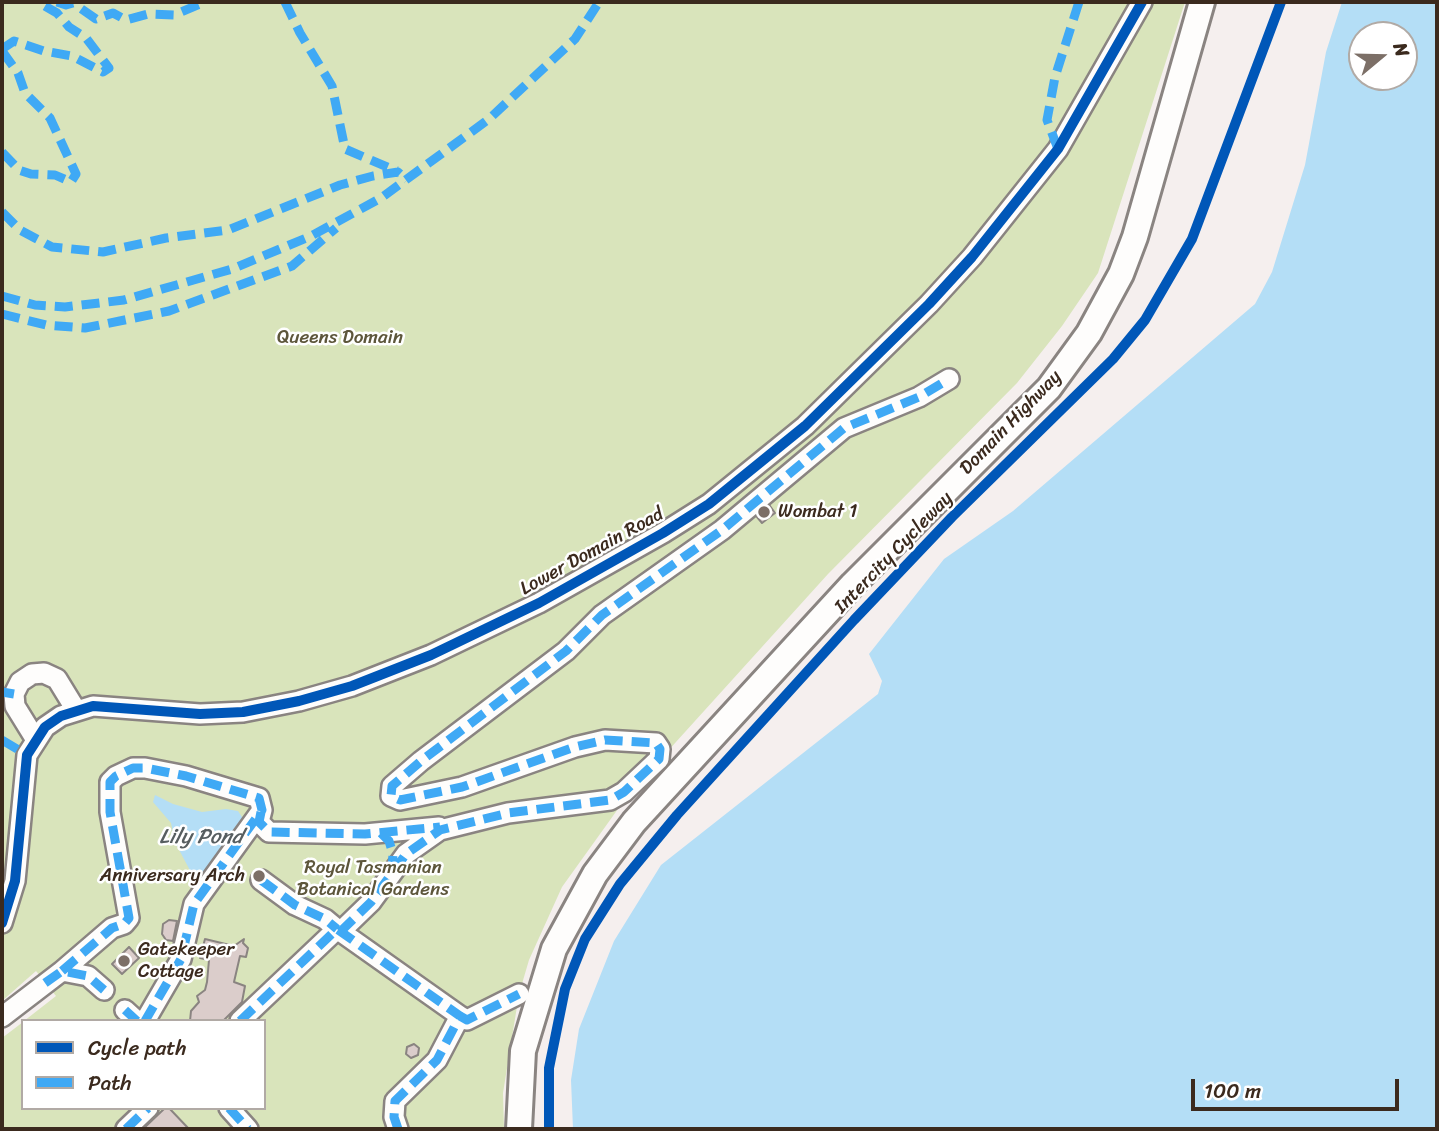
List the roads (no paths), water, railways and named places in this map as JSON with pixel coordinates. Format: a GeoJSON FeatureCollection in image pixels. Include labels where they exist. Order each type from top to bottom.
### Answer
{"type":"FeatureCollection","features":[{"type":"Feature","properties":{"kind":"main road","name":"Domain Highway"},"geometry":{"type":"LineString","coordinates":[[519,1129],[527,1002],[565,924],[594,874],[634,822],[853,584],[1049,388],[1089,333],[1121,274],[1135,237],[1202,2]]}},
{"type":"Feature","properties":{"kind":"main road","name":"Domain Highway"},"geometry":{"type":"LineString","coordinates":[[527,1002],[529,1129]]}},
{"type":"Feature","properties":{"kind":"street","name":"Lower Domain Road"},"geometry":{"type":"LineString","coordinates":[[36,740],[45,727],[76,710],[112,706],[200,714],[243,712],[299,701],[352,686],[431,655],[539,603],[709,504],[805,426],[929,304],[972,257],[1058,149],[1142,2]]}},
{"type":"Feature","properties":{"kind":"street"},"geometry":{"type":"LineString","coordinates":[[2,1017],[112,928],[124,924],[129,918],[110,811],[110,782],[133,768],[186,776],[259,798],[259,822],[269,832],[381,833],[450,826],[508,813],[601,802],[624,792],[659,759],[660,749],[656,743],[605,740],[575,747],[462,787],[400,800],[390,796],[392,786],[421,761],[566,651],[602,615],[722,530],[844,428],[919,397],[949,379]]}},
{"type":"Feature","properties":{"kind":"street"},"geometry":{"type":"LineString","coordinates":[[2,923],[15,881],[27,755],[36,740],[15,706],[14,694],[20,682],[32,674],[44,673],[57,679],[76,710]]}},
{"type":"Feature","properties":{"kind":"street"},"geometry":{"type":"LineString","coordinates":[[146,1019],[181,959],[194,904],[261,810]]}},
{"type":"Feature","properties":{"kind":"street"},"geometry":{"type":"LineString","coordinates":[[249,1018],[338,930],[371,902],[406,854],[421,841],[450,826]]}},
{"type":"Feature","properties":{"kind":"street"},"geometry":{"type":"LineString","coordinates":[[381,833],[389,841],[393,854],[392,873]]}},
{"type":"Feature","properties":{"kind":"street"},"geometry":{"type":"LineString","coordinates":[[261,880],[295,905],[325,919],[467,1020],[527,1002]]}},
{"type":"Feature","properties":{"kind":"street"},"geometry":{"type":"LineString","coordinates":[[62,971],[88,976],[104,990]]}},
{"type":"Feature","properties":{"kind":"street"},"geometry":{"type":"LineString","coordinates":[[398,1129],[394,1117],[395,1101],[437,1060],[460,1016]]}},
{"type":"Feature","properties":{"kind":"street"},"geometry":{"type":"LineString","coordinates":[[126,1129],[146,1110]]}},
{"type":"Feature","properties":{"kind":"street"},"geometry":{"type":"LineString","coordinates":[[231,1110],[248,1129]]}},
{"type":"Feature","properties":{"kind":"water"},"geometry":{"type":"Polygon","coordinates":[[[1342,2],[1437,2],[1437,1129],[573,1129],[571,1080],[579,1029],[614,941],[661,865],[878,694],[882,681],[869,654],[944,559],[1013,511],[1255,304],[1272,272],[1305,165],[1326,52],[1342,2]]]}},
{"type":"Feature","properties":{"kind":"water","name":"Lily Pond"},"geometry":{"type":"Polygon","coordinates":[[[155,795],[173,804],[202,812],[226,809],[238,811],[242,817],[243,824],[208,871],[195,880],[175,842],[171,823],[153,802],[155,795]]]}},
{"type":"Feature","properties":{"kind":"place","name":"Wombat 1"},"geometry":{"type":"Point","coordinates":[764,512]}},
{"type":"Feature","properties":{"kind":"place","name":"Anniversary Arch"},"geometry":{"type":"Point","coordinates":[259,876]}},
{"type":"Feature","properties":{"kind":"place","name":"Gatekeeper Cottage"},"geometry":{"type":"Point","coordinates":[124,961]}},
{"type":"Feature","properties":{"kind":"park label","name":"Queens Domain"},"geometry":{"type":"Point","coordinates":[340,338]}},
{"type":"Feature","properties":{"kind":"park label","name":"Royal Tasmanian Botanical Gardens"},"geometry":{"type":"Point","coordinates":[373,879]}}]}
